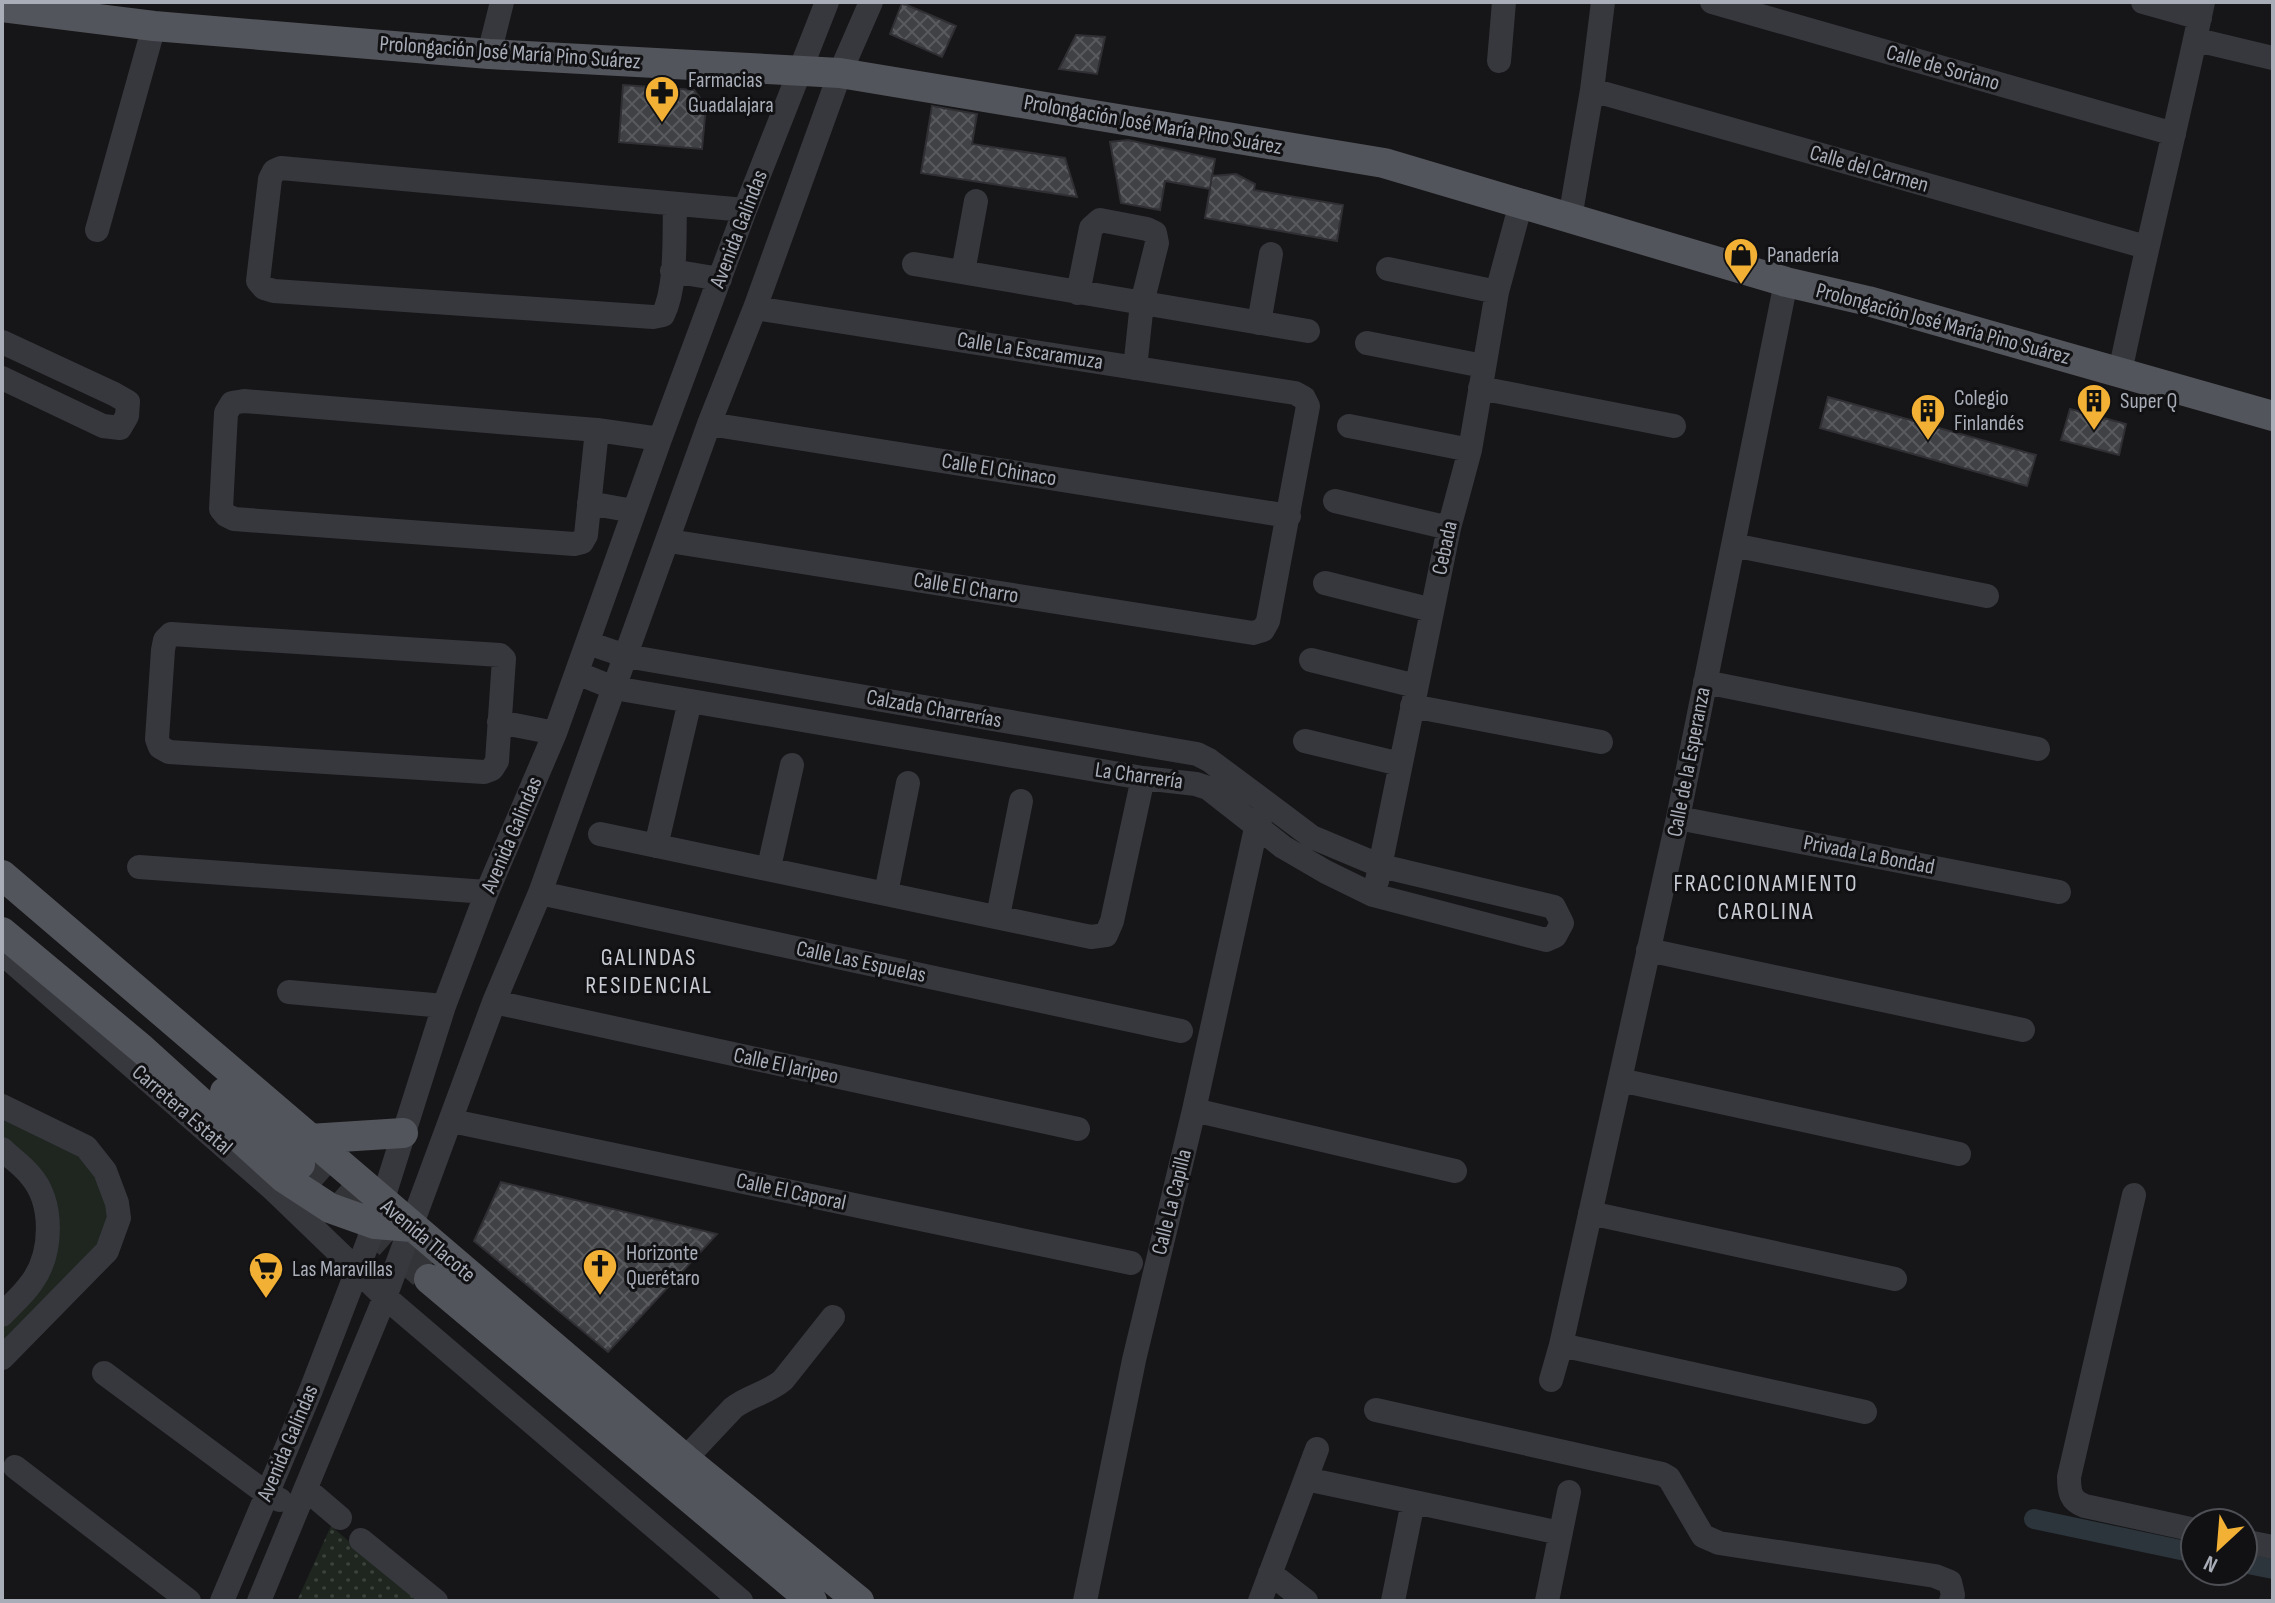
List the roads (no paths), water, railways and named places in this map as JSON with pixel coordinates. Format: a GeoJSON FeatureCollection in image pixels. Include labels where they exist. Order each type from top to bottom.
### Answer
{"type":"FeatureCollection","features":[{"type":"Feature","properties":{"kind":"main road","name":"Prolongación José María Pino Suárez"},"geometry":{"type":"LineString","coordinates":[[2,7],[154,26],[489,54],[840,73],[1384,163],[1786,282],[1868,301],[2273,416]]}},
{"type":"Feature","properties":{"kind":"main road","name":"Avenida Tlacote"},"geometry":{"type":"LineString","coordinates":[[2,875],[304,1152]]}},
{"type":"Feature","properties":{"kind":"main road"},"geometry":{"type":"LineString","coordinates":[[2,894],[143,1020]]}},
{"type":"Feature","properties":{"kind":"main road","name":"Avenida Tlacote"},"geometry":{"type":"LineString","coordinates":[[2,913],[143,1020],[213,1081],[378,1212],[412,1227],[685,1459],[859,1601]]}},
{"type":"Feature","properties":{"kind":"main road"},"geometry":{"type":"LineString","coordinates":[[2,932],[142,1049],[284,1178],[330,1208],[378,1212]]}},
{"type":"Feature","properties":{"kind":"main road"},"geometry":{"type":"LineString","coordinates":[[304,1152],[403,1133]]}},
{"type":"Feature","properties":{"kind":"main road","name":"Avenida Tlacote"},"geometry":{"type":"LineString","coordinates":[[429,1279],[812,1601]]}},
{"type":"Feature","properties":{"kind":"street"},"geometry":{"type":"LineString","coordinates":[[489,54],[502,2]]}},
{"type":"Feature","properties":{"kind":"street","name":"Avenida Galindas"},"geometry":{"type":"LineString","coordinates":[[222,1601],[357,1272],[444,1006],[487,892],[555,733],[633,511],[745,210],[827,2]]}},
{"type":"Feature","properties":{"kind":"street","name":"Avenida Galindas"},"geometry":{"type":"LineString","coordinates":[[259,1601],[385,1297],[494,1002],[540,893],[709,424],[755,308],[840,73],[871,2]]}},
{"type":"Feature","properties":{"kind":"street"},"geometry":{"type":"LineString","coordinates":[[1499,61],[1504,2]]}},
{"type":"Feature","properties":{"kind":"street"},"geometry":{"type":"LineString","coordinates":[[1570,218],[1592,90],[1603,2]]}},
{"type":"Feature","properties":{"kind":"street","name":"Calle de Soriano"},"geometry":{"type":"LineString","coordinates":[[1712,2],[2174,134]]}},
{"type":"Feature","properties":{"kind":"street"},"geometry":{"type":"LineString","coordinates":[[2143,2],[2200,20],[2273,58]]}},
{"type":"Feature","properties":{"kind":"street"},"geometry":{"type":"LineString","coordinates":[[2120,372],[2200,20]]}},
{"type":"Feature","properties":{"kind":"street"},"geometry":{"type":"LineString","coordinates":[[97,230],[154,26]]}},
{"type":"Feature","properties":{"kind":"street","name":"Calle del Carmen"},"geometry":{"type":"LineString","coordinates":[[1592,90],[2146,247]]}},
{"type":"Feature","properties":{"kind":"street"},"geometry":{"type":"LineString","coordinates":[[675,204],[668,305],[663,315],[653,317],[274,291],[264,288],[258,281],[270,179],[274,171],[281,168],[745,210]]}},
{"type":"Feature","properties":{"kind":"street"},"geometry":{"type":"LineString","coordinates":[[963,272],[976,201]]}},
{"type":"Feature","properties":{"kind":"street","name":"Cebada"},"geometry":{"type":"LineString","coordinates":[[1373,895],[1449,528],[1470,450],[1497,292],[1521,203]]}},
{"type":"Feature","properties":{"kind":"street"},"geometry":{"type":"LineString","coordinates":[[1078,293],[1091,228],[1100,220],[1155,233],[1157,243],[1142,303],[1135,368]]}},
{"type":"Feature","properties":{"kind":"street"},"geometry":{"type":"LineString","coordinates":[[1259,323],[1271,254]]}},
{"type":"Feature","properties":{"kind":"street"},"geometry":{"type":"LineString","coordinates":[[914,264],[1308,331]]}},
{"type":"Feature","properties":{"kind":"street"},"geometry":{"type":"LineString","coordinates":[[1388,269],[1497,292]]}},
{"type":"Feature","properties":{"kind":"street"},"geometry":{"type":"LineString","coordinates":[[672,271],[720,279]]}},
{"type":"Feature","properties":{"kind":"street","name":"Calle de la Esperanza"},"geometry":{"type":"LineString","coordinates":[[1551,1380],[1678,818],[1786,282]]}},
{"type":"Feature","properties":{"kind":"street","name":"Calle La Escaramuza"},"geometry":{"type":"LineString","coordinates":[[755,308],[1295,393],[1304,398],[1308,406],[1289,516]]}},
{"type":"Feature","properties":{"kind":"street"},"geometry":{"type":"LineString","coordinates":[[2,342],[128,402],[127,416],[120,428],[103,426],[2,378]]}},
{"type":"Feature","properties":{"kind":"street"},"geometry":{"type":"LineString","coordinates":[[1367,343],[1482,377],[1674,426]]}},
{"type":"Feature","properties":{"kind":"street"},"geometry":{"type":"LineString","coordinates":[[597,430],[586,535],[582,542],[574,544],[234,519],[221,509],[226,413],[232,403],[244,401],[597,430],[660,439]]}},
{"type":"Feature","properties":{"kind":"street","name":"Calle El Chinaco"},"geometry":{"type":"LineString","coordinates":[[709,424],[1289,516]]}},
{"type":"Feature","properties":{"kind":"street"},"geometry":{"type":"LineString","coordinates":[[1349,426],[1470,450]]}},
{"type":"Feature","properties":{"kind":"street"},"geometry":{"type":"LineString","coordinates":[[1335,501],[1449,528]]}},
{"type":"Feature","properties":{"kind":"street"},"geometry":{"type":"LineString","coordinates":[[589,503],[633,511]]}},
{"type":"Feature","properties":{"kind":"street","name":"Calle El Charro"},"geometry":{"type":"LineString","coordinates":[[669,541],[1253,633],[1263,630],[1268,621],[1289,516]]}},
{"type":"Feature","properties":{"kind":"street"},"geometry":{"type":"LineString","coordinates":[[1733,545],[1987,596]]}},
{"type":"Feature","properties":{"kind":"street"},"geometry":{"type":"LineString","coordinates":[[1325,583],[1432,610]]}},
{"type":"Feature","properties":{"kind":"street"},"geometry":{"type":"LineString","coordinates":[[171,634],[500,655],[504,659],[499,722],[497,761],[492,769],[484,772],[169,752],[160,747],[157,739],[165,640],[171,634]]}},
{"type":"Feature","properties":{"kind":"street","name":"Calzada Charrerías"},"geometry":{"type":"LineString","coordinates":[[588,643],[626,656],[1197,754],[1312,837],[1381,866]]}},
{"type":"Feature","properties":{"kind":"street"},"geometry":{"type":"LineString","coordinates":[[1311,660],[1414,696],[1601,742]]}},
{"type":"Feature","properties":{"kind":"street","name":"La Charrería"},"geometry":{"type":"LineString","coordinates":[[577,673],[614,688],[1143,778],[1196,784],[1208,788],[1256,828],[1326,872],[1373,895],[1546,940],[1555,936],[1562,923],[1554,907],[1381,866]]}},
{"type":"Feature","properties":{"kind":"street"},"geometry":{"type":"LineString","coordinates":[[1705,682],[2038,749]]}},
{"type":"Feature","properties":{"kind":"street"},"geometry":{"type":"LineString","coordinates":[[656,846],[690,701]]}},
{"type":"Feature","properties":{"kind":"street"},"geometry":{"type":"LineString","coordinates":[[499,722],[555,733]]}},
{"type":"Feature","properties":{"kind":"street"},"geometry":{"type":"LineString","coordinates":[[1305,741],[1400,764]]}},
{"type":"Feature","properties":{"kind":"street"},"geometry":{"type":"LineString","coordinates":[[769,867],[792,765]]}},
{"type":"Feature","properties":{"kind":"street"},"geometry":{"type":"LineString","coordinates":[[600,834],[1091,937],[1106,935],[1112,921],[1143,778]]}},
{"type":"Feature","properties":{"kind":"street"},"geometry":{"type":"LineString","coordinates":[[886,893],[908,783]]}},
{"type":"Feature","properties":{"kind":"street"},"geometry":{"type":"LineString","coordinates":[[998,916],[1021,801]]}},
{"type":"Feature","properties":{"kind":"street","name":"Calle La Capilla"},"geometry":{"type":"LineString","coordinates":[[1085,1601],[1134,1360],[1194,1110],[1256,828],[1266,805]]}},
{"type":"Feature","properties":{"kind":"street","name":"Privada La Bondad"},"geometry":{"type":"LineString","coordinates":[[1678,818],[2059,892]]}},
{"type":"Feature","properties":{"kind":"street"},"geometry":{"type":"LineString","coordinates":[[139,867],[487,892]]}},
{"type":"Feature","properties":{"kind":"street","name":"Calle Las Espuelas"},"geometry":{"type":"LineString","coordinates":[[540,893],[1181,1031]]}},
{"type":"Feature","properties":{"kind":"street"},"geometry":{"type":"LineString","coordinates":[[1648,950],[2023,1030]]}},
{"type":"Feature","properties":{"kind":"street","name":"Carretera Estatal"},"geometry":{"type":"LineString","coordinates":[[2,953],[275,1191],[385,1297],[741,1601]]}},
{"type":"Feature","properties":{"kind":"street"},"geometry":{"type":"LineString","coordinates":[[289,992],[444,1006]]}},
{"type":"Feature","properties":{"kind":"street","name":"Calle El Jaripeo"},"geometry":{"type":"LineString","coordinates":[[494,1002],[1078,1129]]}},
{"type":"Feature","properties":{"kind":"street"},"geometry":{"type":"LineString","coordinates":[[1620,1080],[1959,1154]]}},
{"type":"Feature","properties":{"kind":"street"},"geometry":{"type":"LineString","coordinates":[[2,1106],[86,1147],[105,1171],[119,1218],[107,1251],[2,1358]]}},
{"type":"Feature","properties":{"kind":"street"},"geometry":{"type":"LineString","coordinates":[[1194,1110],[1455,1171]]}},
{"type":"Feature","properties":{"kind":"street","name":"Calle El Caporal"},"geometry":{"type":"LineString","coordinates":[[452,1121],[1131,1263]]}},
{"type":"Feature","properties":{"kind":"street"},"geometry":{"type":"LineString","coordinates":[[2,1149],[31,1176],[40,1191],[48,1228],[43,1262],[33,1282],[2,1315]]}},
{"type":"Feature","properties":{"kind":"street"},"geometry":{"type":"LineString","coordinates":[[2134,1195],[2069,1477],[2069,1491],[2078,1504],[2179,1527]]}},
{"type":"Feature","properties":{"kind":"street"},"geometry":{"type":"LineString","coordinates":[[1590,1213],[1895,1279]]}},
{"type":"Feature","properties":{"kind":"street"},"geometry":{"type":"LineString","coordinates":[[685,1459],[741,1401],[776,1386],[833,1317]]}},
{"type":"Feature","properties":{"kind":"street"},"geometry":{"type":"LineString","coordinates":[[1561,1345],[1865,1412]]}},
{"type":"Feature","properties":{"kind":"street"},"geometry":{"type":"LineString","coordinates":[[104,1373],[267,1494],[302,1499],[340,1518]]}},
{"type":"Feature","properties":{"kind":"street"},"geometry":{"type":"LineString","coordinates":[[311,1390],[341,1403]]}},
{"type":"Feature","properties":{"kind":"street"},"geometry":{"type":"LineString","coordinates":[[1376,1410],[1662,1474],[1669,1478],[1707,1539],[1935,1576],[1950,1582],[1951,1601]]}},
{"type":"Feature","properties":{"kind":"street"},"geometry":{"type":"LineString","coordinates":[[1260,1601],[1317,1449]]}},
{"type":"Feature","properties":{"kind":"street"},"geometry":{"type":"LineString","coordinates":[[15,1467],[189,1601]]}},
{"type":"Feature","properties":{"kind":"street"},"geometry":{"type":"LineString","coordinates":[[1306,1479],[1560,1533]]}},
{"type":"Feature","properties":{"kind":"street"},"geometry":{"type":"LineString","coordinates":[[1547,1601],[1569,1492]]}},
{"type":"Feature","properties":{"kind":"street"},"geometry":{"type":"LineString","coordinates":[[1393,1601],[1413,1502]]}},
{"type":"Feature","properties":{"kind":"street"},"geometry":{"type":"LineString","coordinates":[[361,1540],[436,1601]]}},
{"type":"Feature","properties":{"kind":"street"},"geometry":{"type":"LineString","coordinates":[[1270,1573],[1306,1601]]}},
{"type":"Feature","properties":{"kind":"waterway"},"geometry":{"type":"LineString","coordinates":[[2034,1519],[2179,1550]]}},
{"type":"Feature","properties":{"kind":"waterway"},"geometry":{"type":"LineString","coordinates":[[2259,1566],[2273,1569]]}},
{"type":"Feature","properties":{"kind":"tunnel"},"geometry":{"type":"LineString","coordinates":[[300,1164],[429,1279]]}},
{"type":"Feature","properties":{"kind":"place","name":"Farmacias Guadalajara"},"geometry":{"type":"Point","coordinates":[662,124]}},
{"type":"Feature","properties":{"kind":"place","name":"Panadería"},"geometry":{"type":"Point","coordinates":[1741,286]}},
{"type":"Feature","properties":{"kind":"place","name":"Super Q"},"geometry":{"type":"Point","coordinates":[2094,432]}},
{"type":"Feature","properties":{"kind":"place","name":"Colegio Finlandés"},"geometry":{"type":"Point","coordinates":[1928,442]}},
{"type":"Feature","properties":{"kind":"place","name":"Horizonte Querétaro"},"geometry":{"type":"Point","coordinates":[600,1297]}},
{"type":"Feature","properties":{"kind":"place","name":"Las Maravillas"},"geometry":{"type":"Point","coordinates":[266,1300]}},
{"type":"Feature","properties":{"kind":"district","name":"FRACCIONAMIENTO CAROLINA"},"geometry":{"type":"Point","coordinates":[1766,897]}},
{"type":"Feature","properties":{"kind":"district","name":"GALINDAS RESIDENCIAL"},"geometry":{"type":"Point","coordinates":[649,971]}}]}
